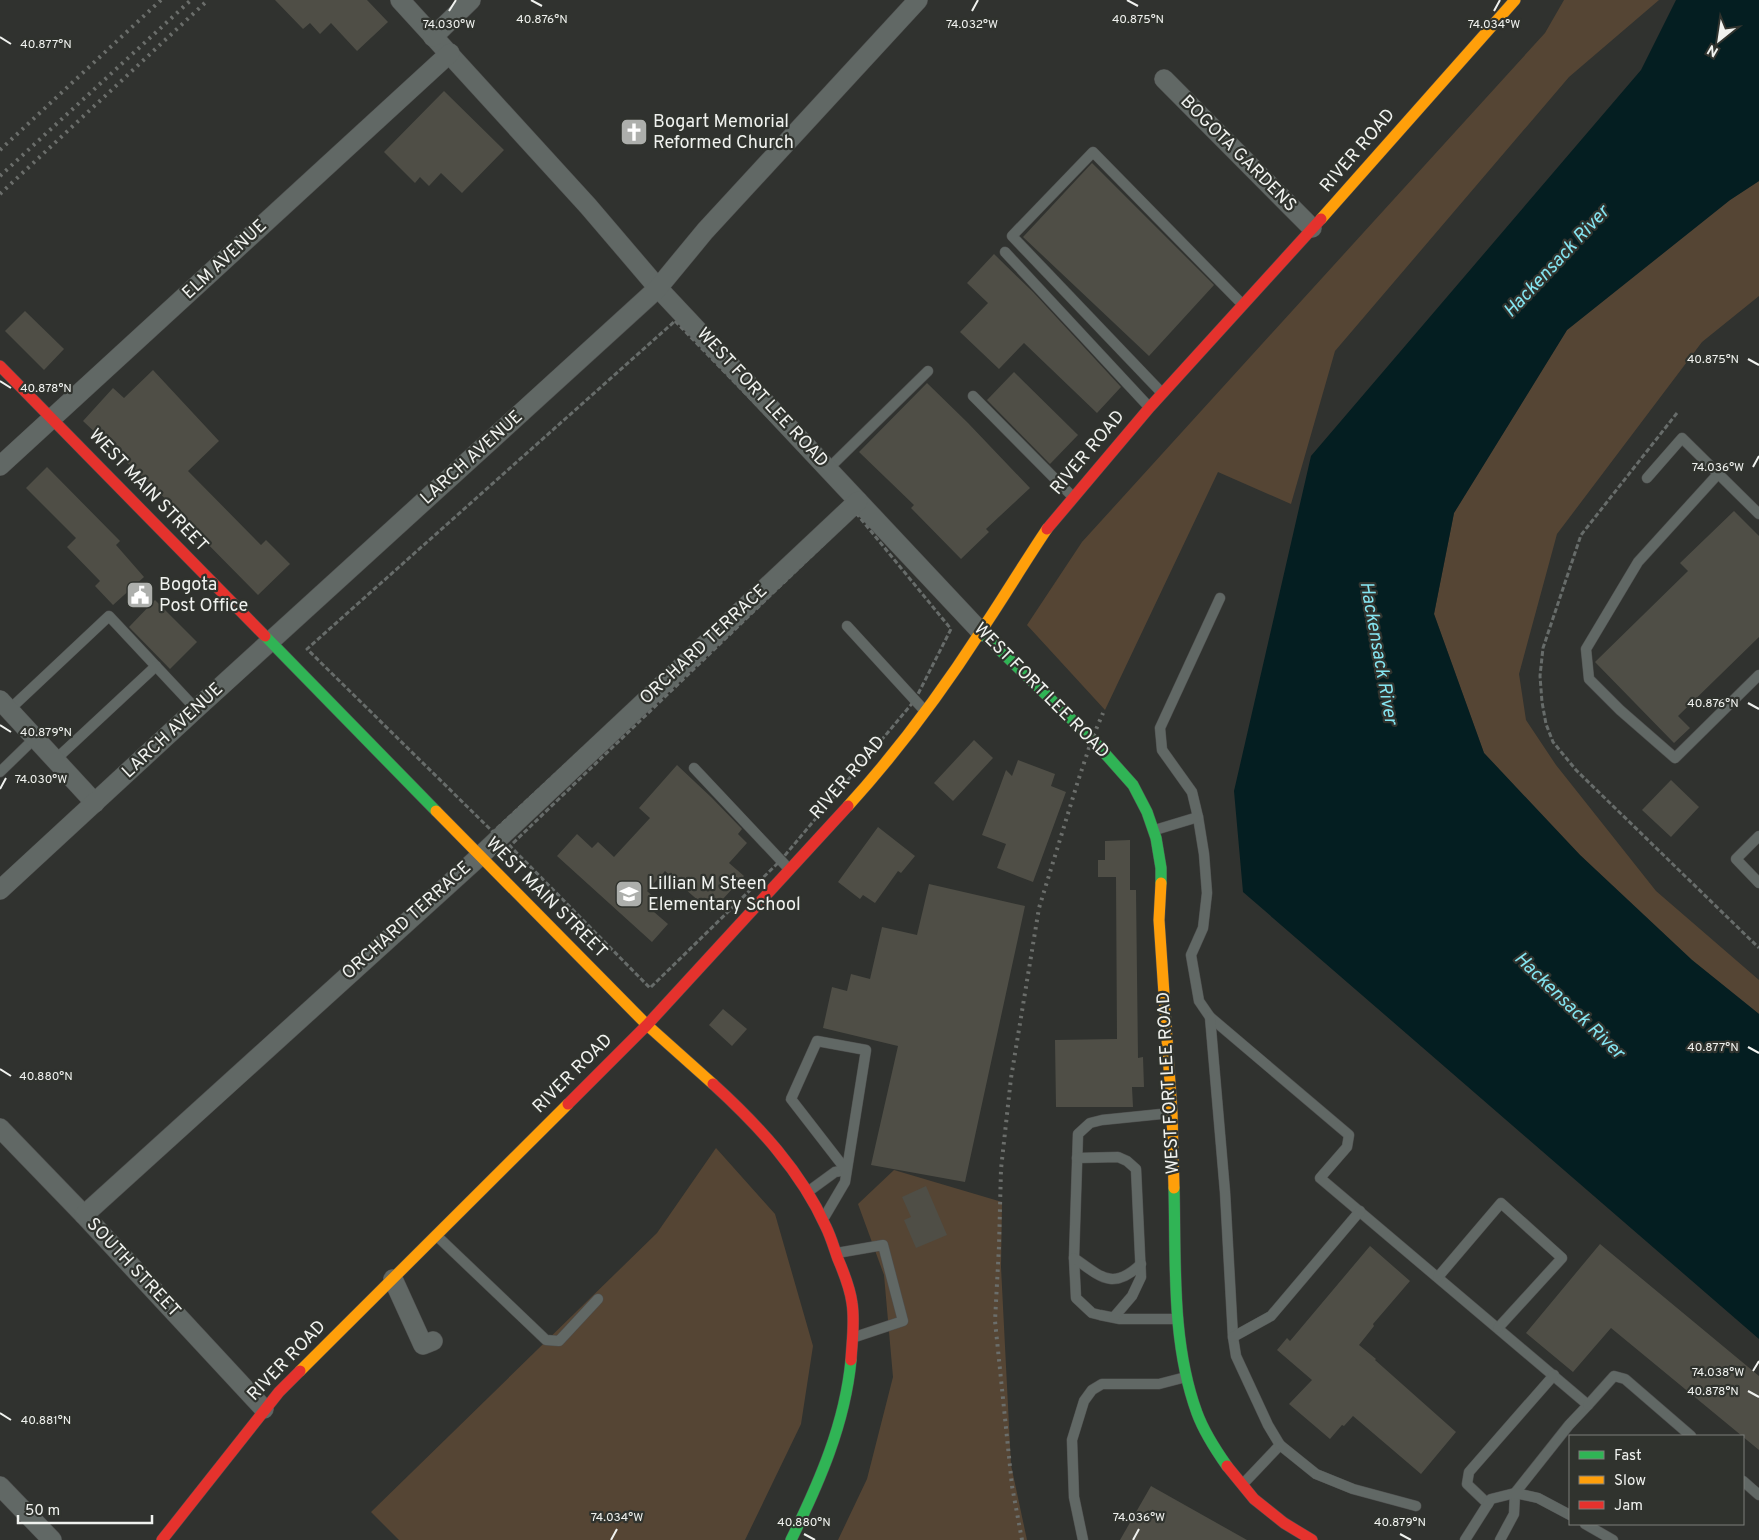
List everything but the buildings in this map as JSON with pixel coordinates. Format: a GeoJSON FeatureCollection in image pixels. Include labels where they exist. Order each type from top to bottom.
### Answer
{"type":"FeatureCollection","features":[{"type":"Feature","properties":{"kind":"main road","name":"RIVER ROAD"},"geometry":{"type":"LineString","coordinates":[[162,1540],[279,1392],[647,1025],[898,749],[981,632],[1018,572],[1049,527],[1073,497],[1150,407],[1515,0]]}},
{"type":"Feature","properties":{"kind":"main road","name":"WEST MAIN STREET"},"geometry":{"type":"LineString","coordinates":[[0,366],[647,1025],[718,1088],[760,1131],[808,1192],[823,1219],[851,1299],[852,1338],[845,1401],[834,1443],[818,1484],[791,1540]]}},
{"type":"Feature","properties":{"kind":"main road","name":"WEST FORT LEE ROAD"},"geometry":{"type":"LineString","coordinates":[[981,632],[1092,739],[1133,785],[1147,812],[1161,868],[1159,920],[1172,1112],[1178,1319],[1186,1377],[1197,1413],[1209,1440],[1242,1485],[1284,1524],[1312,1540]]}},
{"type":"Feature","properties":{"kind":"street","name":"WEST FORT LEE ROAD"},"geometry":{"type":"LineString","coordinates":[[400,0],[588,206],[658,288],[981,632]]}},
{"type":"Feature","properties":{"kind":"street"},"geometry":{"type":"LineString","coordinates":[[433,37],[471,0]]}},
{"type":"Feature","properties":{"kind":"street","name":"LARCH AVENUE"},"geometry":{"type":"LineString","coordinates":[[0,890],[658,288],[705,231],[918,0]]}},
{"type":"Feature","properties":{"kind":"street","name":"ELM AVENUE"},"geometry":{"type":"LineString","coordinates":[[0,466],[450,53]]}},
{"type":"Feature","properties":{"kind":"street","name":"BOGOTA GARDENS"},"geometry":{"type":"LineString","coordinates":[[1164,79],[1312,228]]}},
{"type":"Feature","properties":{"kind":"street","name":"ORCHARD TERRACE"},"geometry":{"type":"LineString","coordinates":[[84,1215],[480,856],[858,501]]}},
{"type":"Feature","properties":{"kind":"street"},"geometry":{"type":"LineString","coordinates":[[5,705],[95,803]]}},
{"type":"Feature","properties":{"kind":"street","name":"SOUTH STREET"},"geometry":{"type":"LineString","coordinates":[[0,1128],[84,1215],[264,1409]]}},
{"type":"Feature","properties":{"kind":"street"},"geometry":{"type":"LineString","coordinates":[[393,1279],[423,1345],[432,1341]]}},
{"type":"Feature","properties":{"kind":"street"},"geometry":{"type":"LineString","coordinates":[[0,1486],[52,1540]]}},
{"type":"Feature","properties":{"kind":"lane"},"geometry":{"type":"LineString","coordinates":[[1162,394],[1012,236],[1093,152],[1243,305]]}},
{"type":"Feature","properties":{"kind":"lane"},"geometry":{"type":"LineString","coordinates":[[1005,252],[1150,407]]}},
{"type":"Feature","properties":{"kind":"lane"},"geometry":{"type":"LineString","coordinates":[[828,469],[928,371]]}},
{"type":"Feature","properties":{"kind":"lane"},"geometry":{"type":"LineString","coordinates":[[973,396],[1073,497]]}},
{"type":"Feature","properties":{"kind":"lane"},"geometry":{"type":"LineString","coordinates":[[1648,478],[1682,438],[1759,514]]}},
{"type":"Feature","properties":{"kind":"lane"},"geometry":{"type":"LineString","coordinates":[[1718,474],[1638,562],[1586,649],[1586,666],[1589,679],[1620,710],[1675,758],[1759,675]]}},
{"type":"Feature","properties":{"kind":"lane"},"geometry":{"type":"LineString","coordinates":[[1220,598],[1160,728],[1162,750],[1192,792],[1204,854],[1207,892],[1202,928],[1191,955],[1199,1001],[1210,1017],[1349,1135],[1347,1148],[1320,1178],[1588,1405]]}},
{"type":"Feature","properties":{"kind":"lane"},"geometry":{"type":"LineString","coordinates":[[5,705],[109,616],[196,709]]}},
{"type":"Feature","properties":{"kind":"lane"},"geometry":{"type":"LineString","coordinates":[[847,626],[925,711]]}},
{"type":"Feature","properties":{"kind":"lane"},"geometry":{"type":"LineString","coordinates":[[55,760],[156,666]]}},
{"type":"Feature","properties":{"kind":"lane"},"geometry":{"type":"LineString","coordinates":[[0,772],[35,738]]}},
{"type":"Feature","properties":{"kind":"lane"},"geometry":{"type":"LineString","coordinates":[[694,768],[789,870]]}},
{"type":"Feature","properties":{"kind":"lane"},"geometry":{"type":"LineString","coordinates":[[1153,830],[1198,817]]}},
{"type":"Feature","properties":{"kind":"lane"},"geometry":{"type":"LineString","coordinates":[[1759,836],[1736,859],[1759,883]]}},
{"type":"Feature","properties":{"kind":"lane"},"geometry":{"type":"LineString","coordinates":[[1210,1017],[1225,1192],[1233,1337],[1236,1356],[1280,1446],[1316,1474],[1353,1489],[1416,1506]]}},
{"type":"Feature","properties":{"kind":"lane"},"geometry":{"type":"LineString","coordinates":[[823,1219],[845,1182],[866,1050],[817,1041],[791,1099],[846,1170]]}},
{"type":"Feature","properties":{"kind":"lane"},"geometry":{"type":"LineString","coordinates":[[1172,1112],[1102,1120],[1090,1123],[1078,1134],[1074,1258],[1076,1298],[1092,1312],[1114,1317],[1178,1319]]}},
{"type":"Feature","properties":{"kind":"lane"},"geometry":{"type":"LineString","coordinates":[[1077,1158],[1118,1157],[1127,1161],[1136,1169],[1141,1277],[1132,1296],[1114,1317]]}},
{"type":"Feature","properties":{"kind":"lane"},"geometry":{"type":"LineString","coordinates":[[808,1192],[835,1172],[846,1170]]}},
{"type":"Feature","properties":{"kind":"lane"},"geometry":{"type":"LineString","coordinates":[[1438,1277],[1501,1203],[1562,1258],[1498,1328]]}},
{"type":"Feature","properties":{"kind":"lane"},"geometry":{"type":"LineString","coordinates":[[1233,1337],[1271,1316],[1360,1211]]}},
{"type":"Feature","properties":{"kind":"lane"},"geometry":{"type":"LineString","coordinates":[[437,1236],[546,1340],[558,1341],[598,1299]]}},
{"type":"Feature","properties":{"kind":"lane"},"geometry":{"type":"LineString","coordinates":[[836,1254],[883,1245],[903,1320],[852,1338]]}},
{"type":"Feature","properties":{"kind":"lane"},"geometry":{"type":"LineString","coordinates":[[1074,1258],[1101,1276],[1111,1279],[1121,1278],[1130,1274],[1140,1264]]}},
{"type":"Feature","properties":{"kind":"lane"},"geometry":{"type":"LineString","coordinates":[[1488,1504],[1466,1484],[1469,1472],[1554,1375]]}},
{"type":"Feature","properties":{"kind":"lane"},"geometry":{"type":"LineString","coordinates":[[1500,1540],[1514,1514],[1515,1493],[1569,1425],[1614,1376],[1624,1379],[1690,1435]]}},
{"type":"Feature","properties":{"kind":"lane"},"geometry":{"type":"LineString","coordinates":[[1083,1540],[1074,1497],[1072,1440],[1084,1401],[1092,1390],[1102,1384],[1159,1384],[1186,1377]]}},
{"type":"Feature","properties":{"kind":"lane"},"geometry":{"type":"LineString","coordinates":[[1242,1485],[1280,1446]]}},
{"type":"Feature","properties":{"kind":"lane"},"geometry":{"type":"LineString","coordinates":[[1744,1482],[1759,1495]]}},
{"type":"Feature","properties":{"kind":"lane"},"geometry":{"type":"LineString","coordinates":[[1468,1539],[1491,1499],[1515,1493],[1538,1498],[1569,1514]]}},
{"type":"Feature","properties":{"kind":"lane"},"geometry":{"type":"LineString","coordinates":[[1587,1525],[1613,1540]]}},
{"type":"Feature","properties":{"kind":"path"},"geometry":{"type":"LineString","coordinates":[[675,321],[850,501],[494,832],[307,649],[675,321]]}},
{"type":"Feature","properties":{"kind":"path"},"geometry":{"type":"LineString","coordinates":[[856,514],[951,629],[915,700],[781,860],[650,988],[510,846],[856,514]]}},
{"type":"Feature","properties":{"kind":"shaded area"},"geometry":{"type":"Polygon","coordinates":[[[1564,0],[1659,0],[1569,77],[1335,351],[1291,504],[1218,472],[1105,710],[1027,625],[1082,542],[1545,33],[1564,0]]]}},
{"type":"Feature","properties":{"kind":"shaded area"},"geometry":{"type":"Polygon","coordinates":[[[1759,181],[1759,296],[1702,342],[1557,534],[1519,674],[1526,720],[1556,765],[1656,891],[1759,980],[1759,1014],[1692,960],[1580,855],[1484,753],[1434,614],[1454,513],[1567,330],[1730,200],[1759,181]]]}},
{"type":"Feature","properties":{"kind":"shaded area"},"geometry":{"type":"Polygon","coordinates":[[[716,1148],[775,1214],[813,1346],[801,1424],[745,1540],[399,1540],[371,1512],[657,1233],[716,1148]]]}},
{"type":"Feature","properties":{"kind":"shaded area"},"geometry":{"type":"Polygon","coordinates":[[[894,1170],[1002,1202],[1001,1267],[1011,1465],[1027,1540],[838,1540],[867,1479],[893,1377],[884,1275],[858,1204],[894,1170]]]}},
{"type":"Feature","properties":{"kind":"water","name":"Hackensack River"},"geometry":{"type":"Polygon","coordinates":[[[1676,0],[1759,0],[1759,181],[1730,200],[1567,330],[1454,513],[1434,614],[1484,753],[1580,855],[1692,960],[1759,1014],[1759,1339],[1243,892],[1234,791],[1311,456],[1641,70],[1676,0]]]}},
{"type":"Feature","properties":{"kind":"railway"},"geometry":{"type":"LineString","coordinates":[[0,150],[161,0]]}},
{"type":"Feature","properties":{"kind":"railway"},"geometry":{"type":"LineString","coordinates":[[0,176],[191,0]]}},
{"type":"Feature","properties":{"kind":"railway"},"geometry":{"type":"LineString","coordinates":[[0,194],[208,0]]}},
{"type":"Feature","properties":{"kind":"railway"},"geometry":{"type":"LineString","coordinates":[[1022,1540],[1012,1486],[995,1321],[1001,1169],[1011,1078],[1039,908],[1078,781],[1103,713]]}},
{"type":"Feature","properties":{"kind":"traffic: fast"},"geometry":{"type":"LineString","coordinates":[[981,632],[1092,739],[1133,785],[1147,812],[1156,838],[1161,868],[1161,883]]}},
{"type":"Feature","properties":{"kind":"traffic: fast"},"geometry":{"type":"LineString","coordinates":[[265,636],[436,811]]}},
{"type":"Feature","properties":{"kind":"traffic: fast"},"geometry":{"type":"LineString","coordinates":[[1174,1188],[1176,1302],[1183,1358],[1197,1413],[1210,1440],[1227,1466]]}},
{"type":"Feature","properties":{"kind":"traffic: fast"},"geometry":{"type":"LineString","coordinates":[[791,1540],[821,1475],[837,1430],[848,1384],[851,1360]]}},
{"type":"Feature","properties":{"kind":"traffic: slow"},"geometry":{"type":"LineString","coordinates":[[1321,219],[1515,0]]}},
{"type":"Feature","properties":{"kind":"traffic: slow"},"geometry":{"type":"LineString","coordinates":[[848,806],[884,765],[934,699],[966,654],[1047,529]]}},
{"type":"Feature","properties":{"kind":"traffic: slow"},"geometry":{"type":"LineString","coordinates":[[436,811],[647,1025],[713,1084]]}},
{"type":"Feature","properties":{"kind":"traffic: slow"},"geometry":{"type":"LineString","coordinates":[[1161,883],[1159,920],[1172,1113],[1174,1188]]}},
{"type":"Feature","properties":{"kind":"traffic: slow"},"geometry":{"type":"LineString","coordinates":[[300,1371],[568,1104]]}},
{"type":"Feature","properties":{"kind":"traffic: jam"},"geometry":{"type":"LineString","coordinates":[[1047,529],[1150,407],[1321,219]]}},
{"type":"Feature","properties":{"kind":"traffic: jam"},"geometry":{"type":"LineString","coordinates":[[0,366],[265,636]]}},
{"type":"Feature","properties":{"kind":"traffic: jam"},"geometry":{"type":"LineString","coordinates":[[568,1104],[647,1025],[848,806]]}},
{"type":"Feature","properties":{"kind":"traffic: jam"},"geometry":{"type":"LineString","coordinates":[[713,1084],[762,1132],[791,1168],[816,1206],[845,1275],[850,1292],[853,1317],[851,1360]]}},
{"type":"Feature","properties":{"kind":"traffic: jam"},"geometry":{"type":"LineString","coordinates":[[162,1540],[279,1392],[300,1371]]}},
{"type":"Feature","properties":{"kind":"traffic: jam"},"geometry":{"type":"LineString","coordinates":[[1227,1466],[1254,1499],[1284,1523],[1312,1540]]}},
{"type":"Feature","properties":{"kind":"place","name":"Bogart Memorial Reformed Church"},"geometry":{"type":"Point","coordinates":[634,132]}},
{"type":"Feature","properties":{"kind":"place","name":"Bogota Post Office"},"geometry":{"type":"Point","coordinates":[140,595]}},
{"type":"Feature","properties":{"kind":"place","name":"Lillian M Steen Elementary School"},"geometry":{"type":"Point","coordinates":[629,894]}}]}
